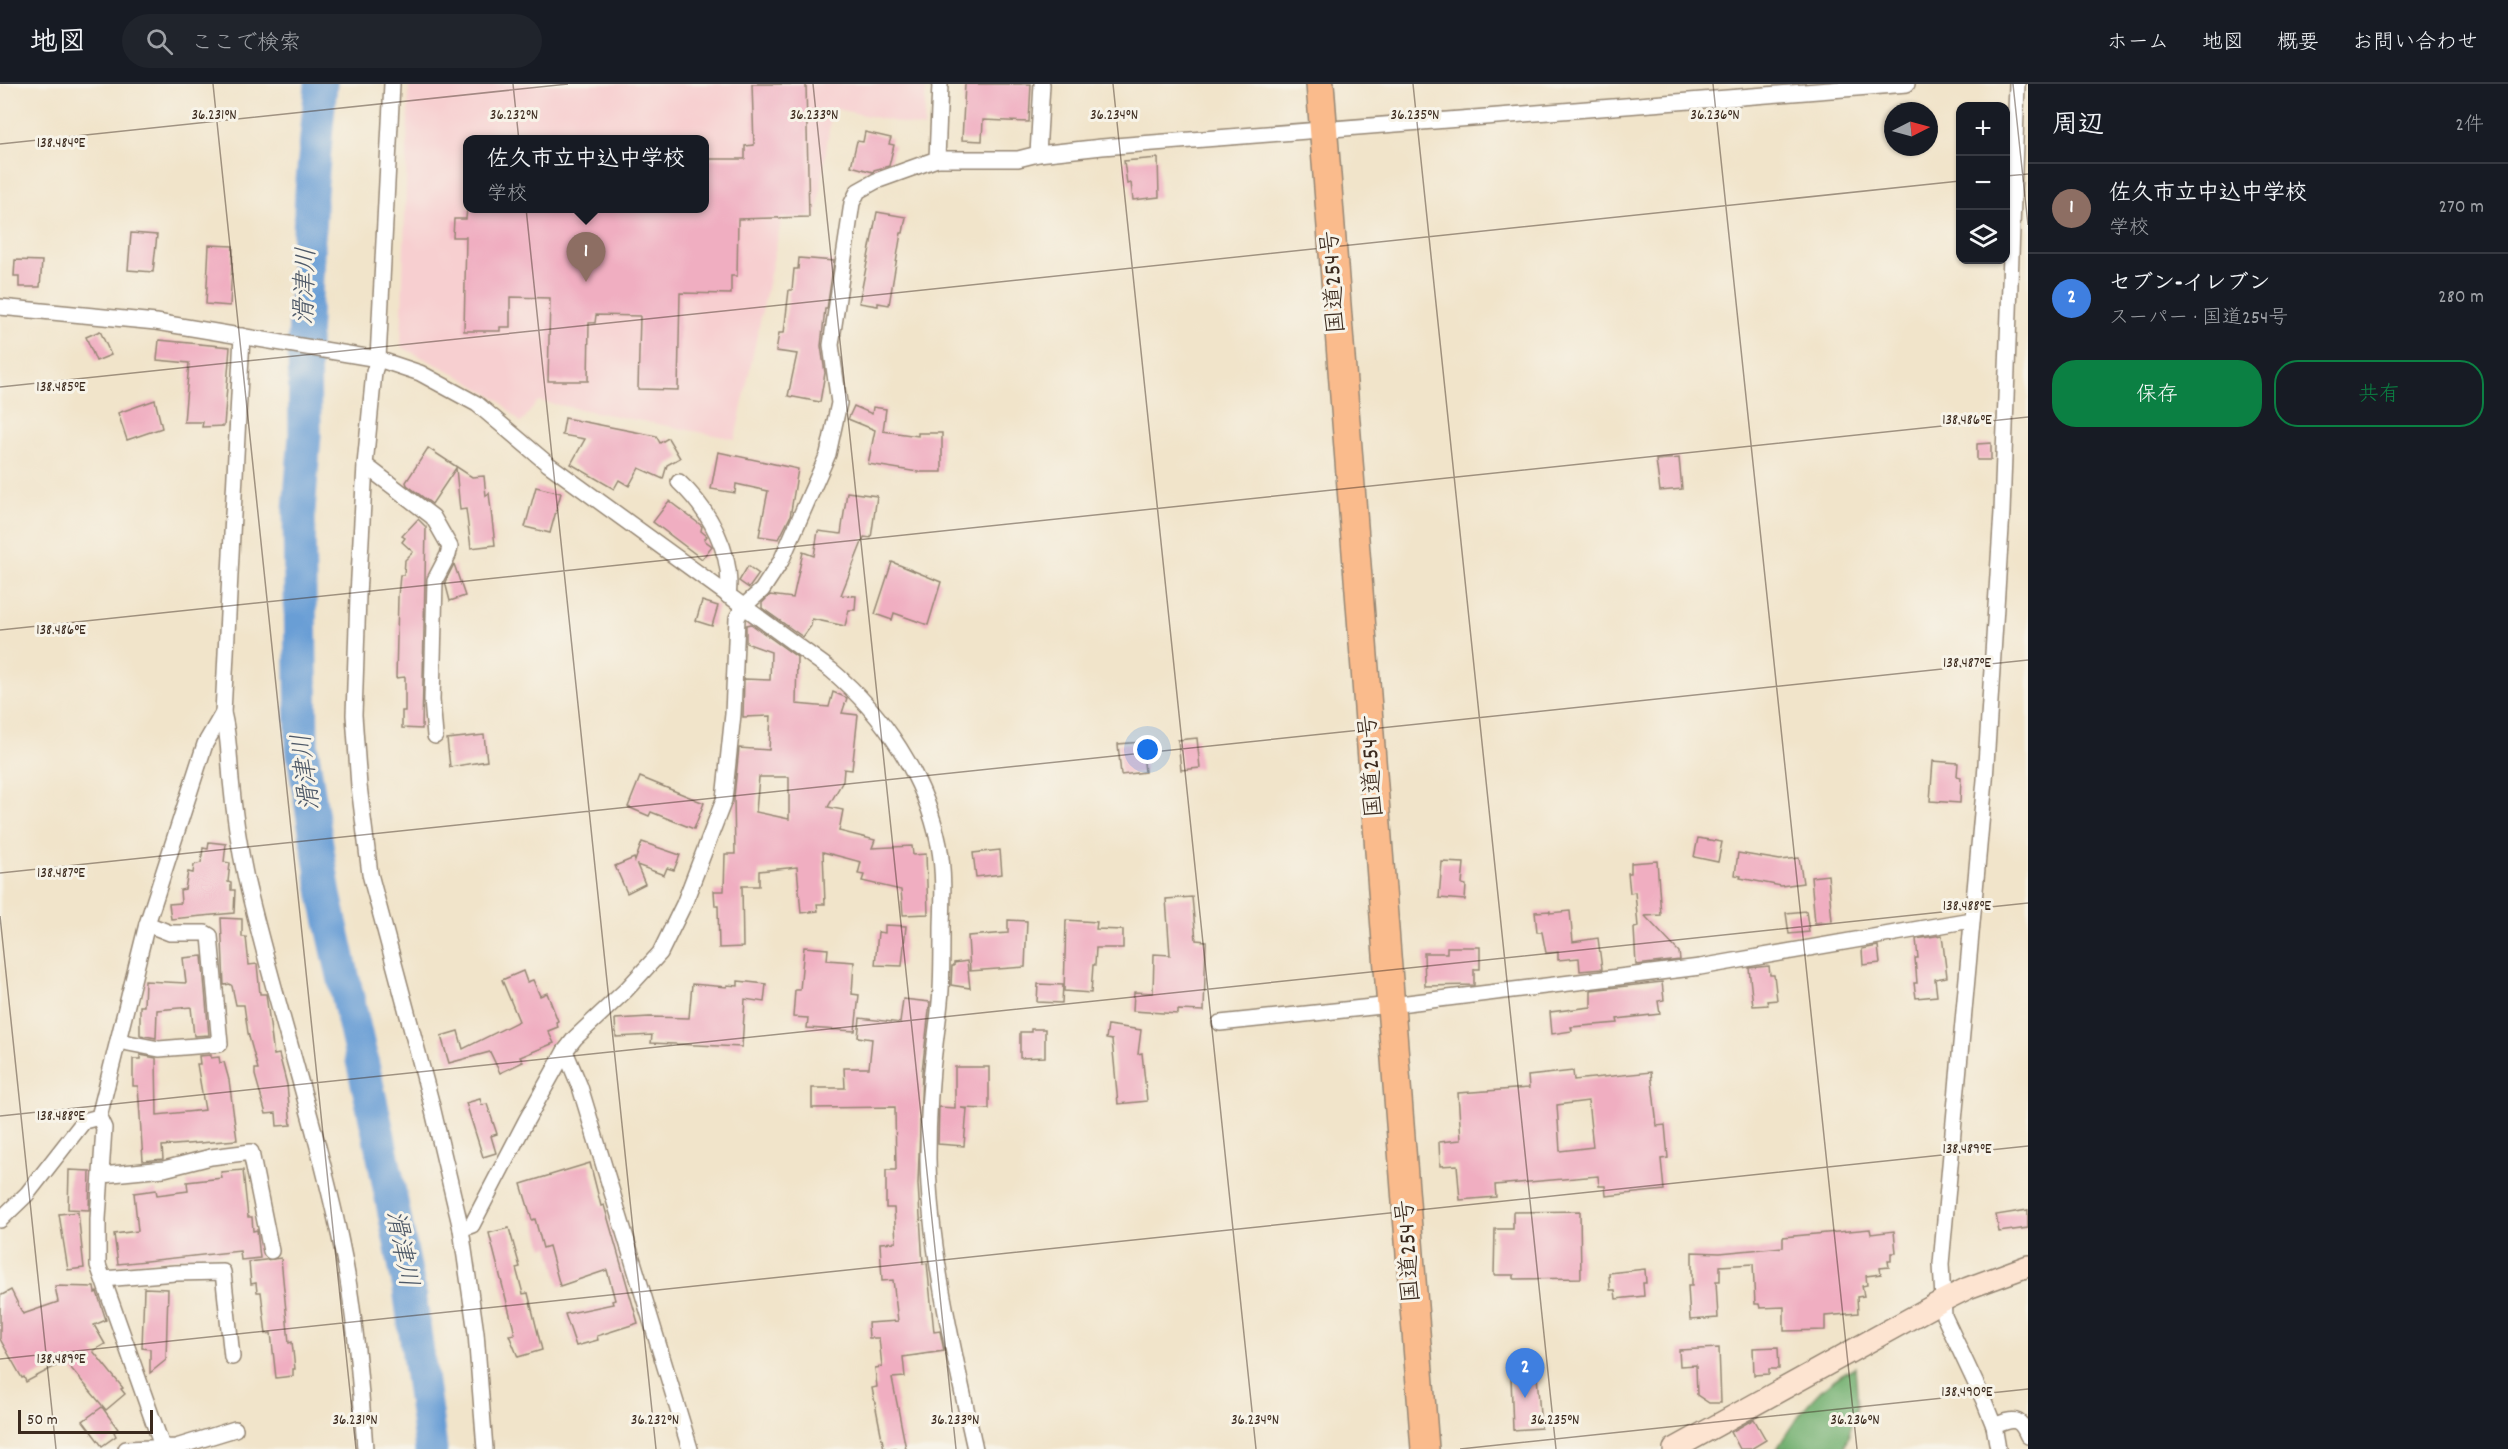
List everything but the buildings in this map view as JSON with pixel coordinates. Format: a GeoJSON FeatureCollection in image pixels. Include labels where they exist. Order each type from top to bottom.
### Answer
{"type":"FeatureCollection","features":[{"type":"Feature","properties":{"kind":"highway","name":"国道254号"},"geometry":{"type":"LineString","coordinates":[[1320,84],[1425,1449]]}},
{"type":"Feature","properties":{"kind":"street"},"geometry":{"type":"LineString","coordinates":[[392,84],[375,359],[365,465],[354,715],[359,786],[370,874],[430,1098],[461,1229],[476,1333],[485,1449]]}},
{"type":"Feature","properties":{"kind":"street"},"geometry":{"type":"LineString","coordinates":[[937,159],[940,84]]}},
{"type":"Feature","properties":{"kind":"street"},"geometry":{"type":"LineString","coordinates":[[1038,154],[1042,84]]}},
{"type":"Feature","properties":{"kind":"street"},"geometry":{"type":"LineString","coordinates":[[461,1229],[472,1225],[526,1121],[566,1051],[581,1032],[626,990],[660,953],[684,904],[724,800],[735,681],[735,628],[743,607],[762,590],[781,561],[828,454],[838,402],[831,345],[852,203],[858,191],[876,181],[937,159],[1018,159],[1038,154],[1907,84]]}},
{"type":"Feature","properties":{"kind":"street"},"geometry":{"type":"LineString","coordinates":[[1998,1449],[1994,1426],[1944,1316],[1941,1264],[1985,780],[2002,512],[2018,84]]}},
{"type":"Feature","properties":{"kind":"street"},"geometry":{"type":"LineString","coordinates":[[0,307],[156,322],[375,359],[420,373],[477,404],[548,464],[831,670],[873,710],[889,732],[919,784],[939,845],[943,877],[941,991],[932,1079],[928,1156],[929,1186],[938,1268],[975,1449]]}},
{"type":"Feature","properties":{"kind":"street"},"geometry":{"type":"LineString","coordinates":[[243,336],[223,713],[228,730],[234,809],[245,876],[264,954],[321,1153],[340,1240],[355,1328],[365,1449]]}},
{"type":"Feature","properties":{"kind":"street"},"geometry":{"type":"LineString","coordinates":[[365,465],[433,517],[450,547],[435,580],[432,700],[435,736]]}},
{"type":"Feature","properties":{"kind":"street"},"geometry":{"type":"LineString","coordinates":[[679,482],[698,500],[726,558],[730,578],[728,596]]}},
{"type":"Feature","properties":{"kind":"street"},"geometry":{"type":"LineString","coordinates":[[162,1448],[104,1279],[97,1252],[104,1128],[99,1118],[147,924],[205,744],[223,713]]}},
{"type":"Feature","properties":{"kind":"street"},"geometry":{"type":"LineString","coordinates":[[1220,1023],[1391,1005],[1700,967],[1971,920]]}},
{"type":"Feature","properties":{"kind":"street"},"geometry":{"type":"LineString","coordinates":[[118,1041],[159,1049],[220,1044],[210,936],[205,933],[170,933],[147,924]]}},
{"type":"Feature","properties":{"kind":"street"},"geometry":{"type":"LineString","coordinates":[[566,1051],[580,1087],[690,1449]]}},
{"type":"Feature","properties":{"kind":"street"},"geometry":{"type":"LineString","coordinates":[[0,1220],[27,1194],[84,1121],[99,1118]]}},
{"type":"Feature","properties":{"kind":"street"},"geometry":{"type":"LineString","coordinates":[[102,1175],[164,1169],[211,1157],[251,1152],[271,1251]]}},
{"type":"Feature","properties":{"kind":"street"},"geometry":{"type":"LineString","coordinates":[[1674,1449],[1942,1301],[2028,1266]]}},
{"type":"Feature","properties":{"kind":"street"},"geometry":{"type":"LineString","coordinates":[[104,1279],[175,1273],[223,1272],[232,1358]]}},
{"type":"Feature","properties":{"kind":"street"},"geometry":{"type":"LineString","coordinates":[[1994,1426],[2017,1420],[2023,1424],[2028,1436]]}},
{"type":"Feature","properties":{"kind":"street"},"geometry":{"type":"LineString","coordinates":[[126,1449],[176,1447],[235,1429]]}},
{"type":"Feature","properties":{"kind":"shaded area"},"geometry":{"type":"Polygon","coordinates":[[[409,84],[926,84],[924,128],[832,108],[817,217],[782,218],[735,439],[538,401],[521,423],[499,400],[456,374],[401,347],[409,84]]]}},
{"type":"Feature","properties":{"kind":"green space"},"geometry":{"type":"Polygon","coordinates":[[[1855,1367],[1858,1406],[1844,1449],[1777,1449],[1810,1402],[1830,1382],[1855,1367]]]}},
{"type":"Feature","properties":{"kind":"waterway","name":"滑津川"},"geometry":{"type":"LineString","coordinates":[[321,84],[311,192],[304,340],[305,435],[299,511],[302,748],[325,895],[378,1132],[409,1288],[431,1449]]}},
{"type":"Feature","properties":{"kind":"place","name":"佐久市立中込中学校"},"geometry":{"type":"Point","coordinates":[586,282]}},
{"type":"Feature","properties":{"kind":"place","name":"セブン-イレブン"},"geometry":{"type":"Point","coordinates":[1525,1398]}}]}
